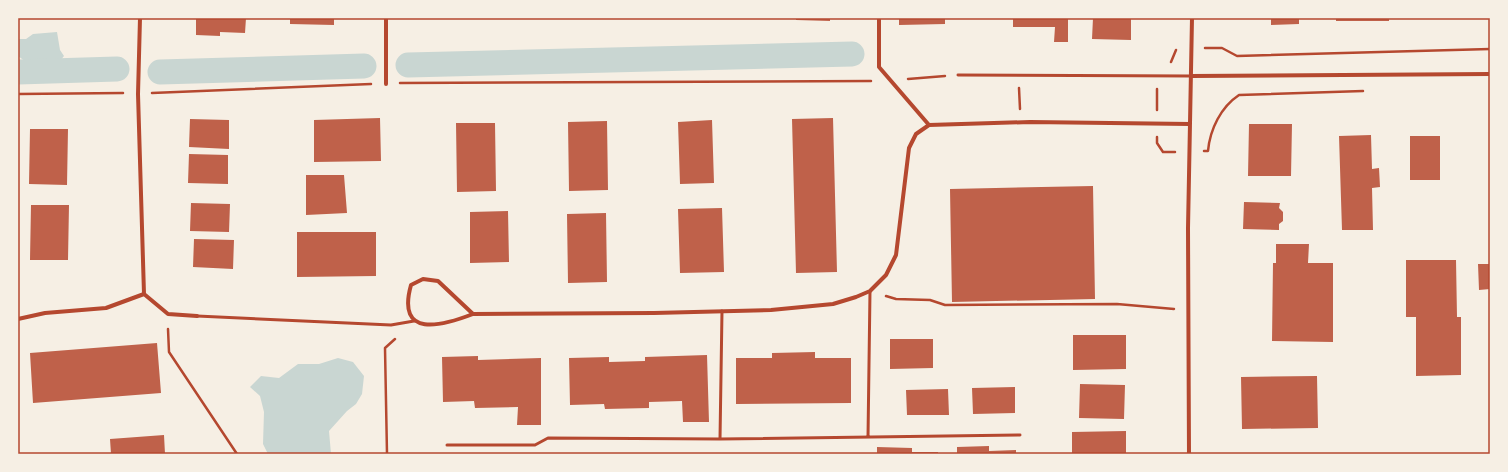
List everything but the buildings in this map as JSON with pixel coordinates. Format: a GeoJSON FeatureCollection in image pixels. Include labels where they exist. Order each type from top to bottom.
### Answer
{"type":"FeatureCollection","features":[{"type":"Feature","properties":{"kind":"street"},"geometry":{"type":"LineString","coordinates":[[140,18],[138,94],[144,294],[168,314],[197,316]]}},
{"type":"Feature","properties":{"kind":"street"},"geometry":{"type":"LineString","coordinates":[[386,18],[386,84]]}},
{"type":"Feature","properties":{"kind":"street"},"geometry":{"type":"LineString","coordinates":[[879,18],[879,67],[929,125]]}},
{"type":"Feature","properties":{"kind":"street"},"geometry":{"type":"LineString","coordinates":[[1189,454],[1189,152],[1192,18]]}},
{"type":"Feature","properties":{"kind":"street"},"geometry":{"type":"LineString","coordinates":[[1191,76],[1490,74]]}},
{"type":"Feature","properties":{"kind":"street"},"geometry":{"type":"LineString","coordinates":[[473,314],[438,281],[424,279],[411,285],[407,298],[408,310],[414,321],[426,325],[439,324],[473,314],[654,313],[771,310],[833,304],[870,291],[886,275],[896,255],[909,148],[916,134],[929,125],[1020,122],[1156,122],[1190,124]]}},
{"type":"Feature","properties":{"kind":"street"},"geometry":{"type":"LineString","coordinates":[[18,319],[45,313],[106,308],[144,294]]}},
{"type":"Feature","properties":{"kind":"lane"},"geometry":{"type":"LineString","coordinates":[[958,76],[1191,76]]}},
{"type":"Feature","properties":{"kind":"lane"},"geometry":{"type":"LineString","coordinates":[[868,436],[870,291]]}},
{"type":"Feature","properties":{"kind":"lane"},"geometry":{"type":"LineString","coordinates":[[720,439],[722,311]]}},
{"type":"Feature","properties":{"kind":"lane"},"geometry":{"type":"LineString","coordinates":[[197,316],[391,324],[414,321]]}},
{"type":"Feature","properties":{"kind":"lane"},"geometry":{"type":"LineString","coordinates":[[447,445],[535,445],[548,438],[720,439],[1020,434]]}},
{"type":"Feature","properties":{"kind":"path"},"geometry":{"type":"LineString","coordinates":[[1370,91],[1239,95],[1229,102],[1216,122],[1210,138],[1208,151],[1163,152],[1157,143],[1157,76],[1170,65],[1175,50],[1192,48],[1222,48],[1237,56],[1490,49]]}},
{"type":"Feature","properties":{"kind":"path"},"geometry":{"type":"LineString","coordinates":[[18,94],[138,94],[386,84],[890,80],[958,76]]}},
{"type":"Feature","properties":{"kind":"path"},"geometry":{"type":"LineString","coordinates":[[1019,76],[1020,122]]}},
{"type":"Feature","properties":{"kind":"path"},"geometry":{"type":"LineString","coordinates":[[870,291],[896,299],[930,300],[945,305],[1117,304],[1188,310]]}},
{"type":"Feature","properties":{"kind":"path"},"geometry":{"type":"LineString","coordinates":[[168,314],[169,352],[237,454]]}},
{"type":"Feature","properties":{"kind":"path"},"geometry":{"type":"LineString","coordinates":[[387,454],[385,348],[414,321]]}},
{"type":"Feature","properties":{"kind":"shaded area"},"geometry":{"type":"Polygon","coordinates":[[[57,32],[60,50],[64,56],[55,67],[48,63],[37,70],[18,56],[18,39],[26,39],[33,34],[57,32]]]}},
{"type":"Feature","properties":{"kind":"shaded area"},"geometry":{"type":"Polygon","coordinates":[[[338,358],[353,362],[364,376],[362,394],[356,404],[347,411],[329,431],[331,454],[268,454],[263,444],[264,412],[260,396],[250,387],[261,376],[279,378],[298,364],[319,364],[338,358]]]}},
{"type":"Feature","properties":{"kind":"waterway"},"geometry":{"type":"LineString","coordinates":[[408,65],[852,54]]}},
{"type":"Feature","properties":{"kind":"waterway"},"geometry":{"type":"LineString","coordinates":[[160,72],[364,66]]}},
{"type":"Feature","properties":{"kind":"waterway"},"geometry":{"type":"LineString","coordinates":[[18,72],[117,69]]}}]}
